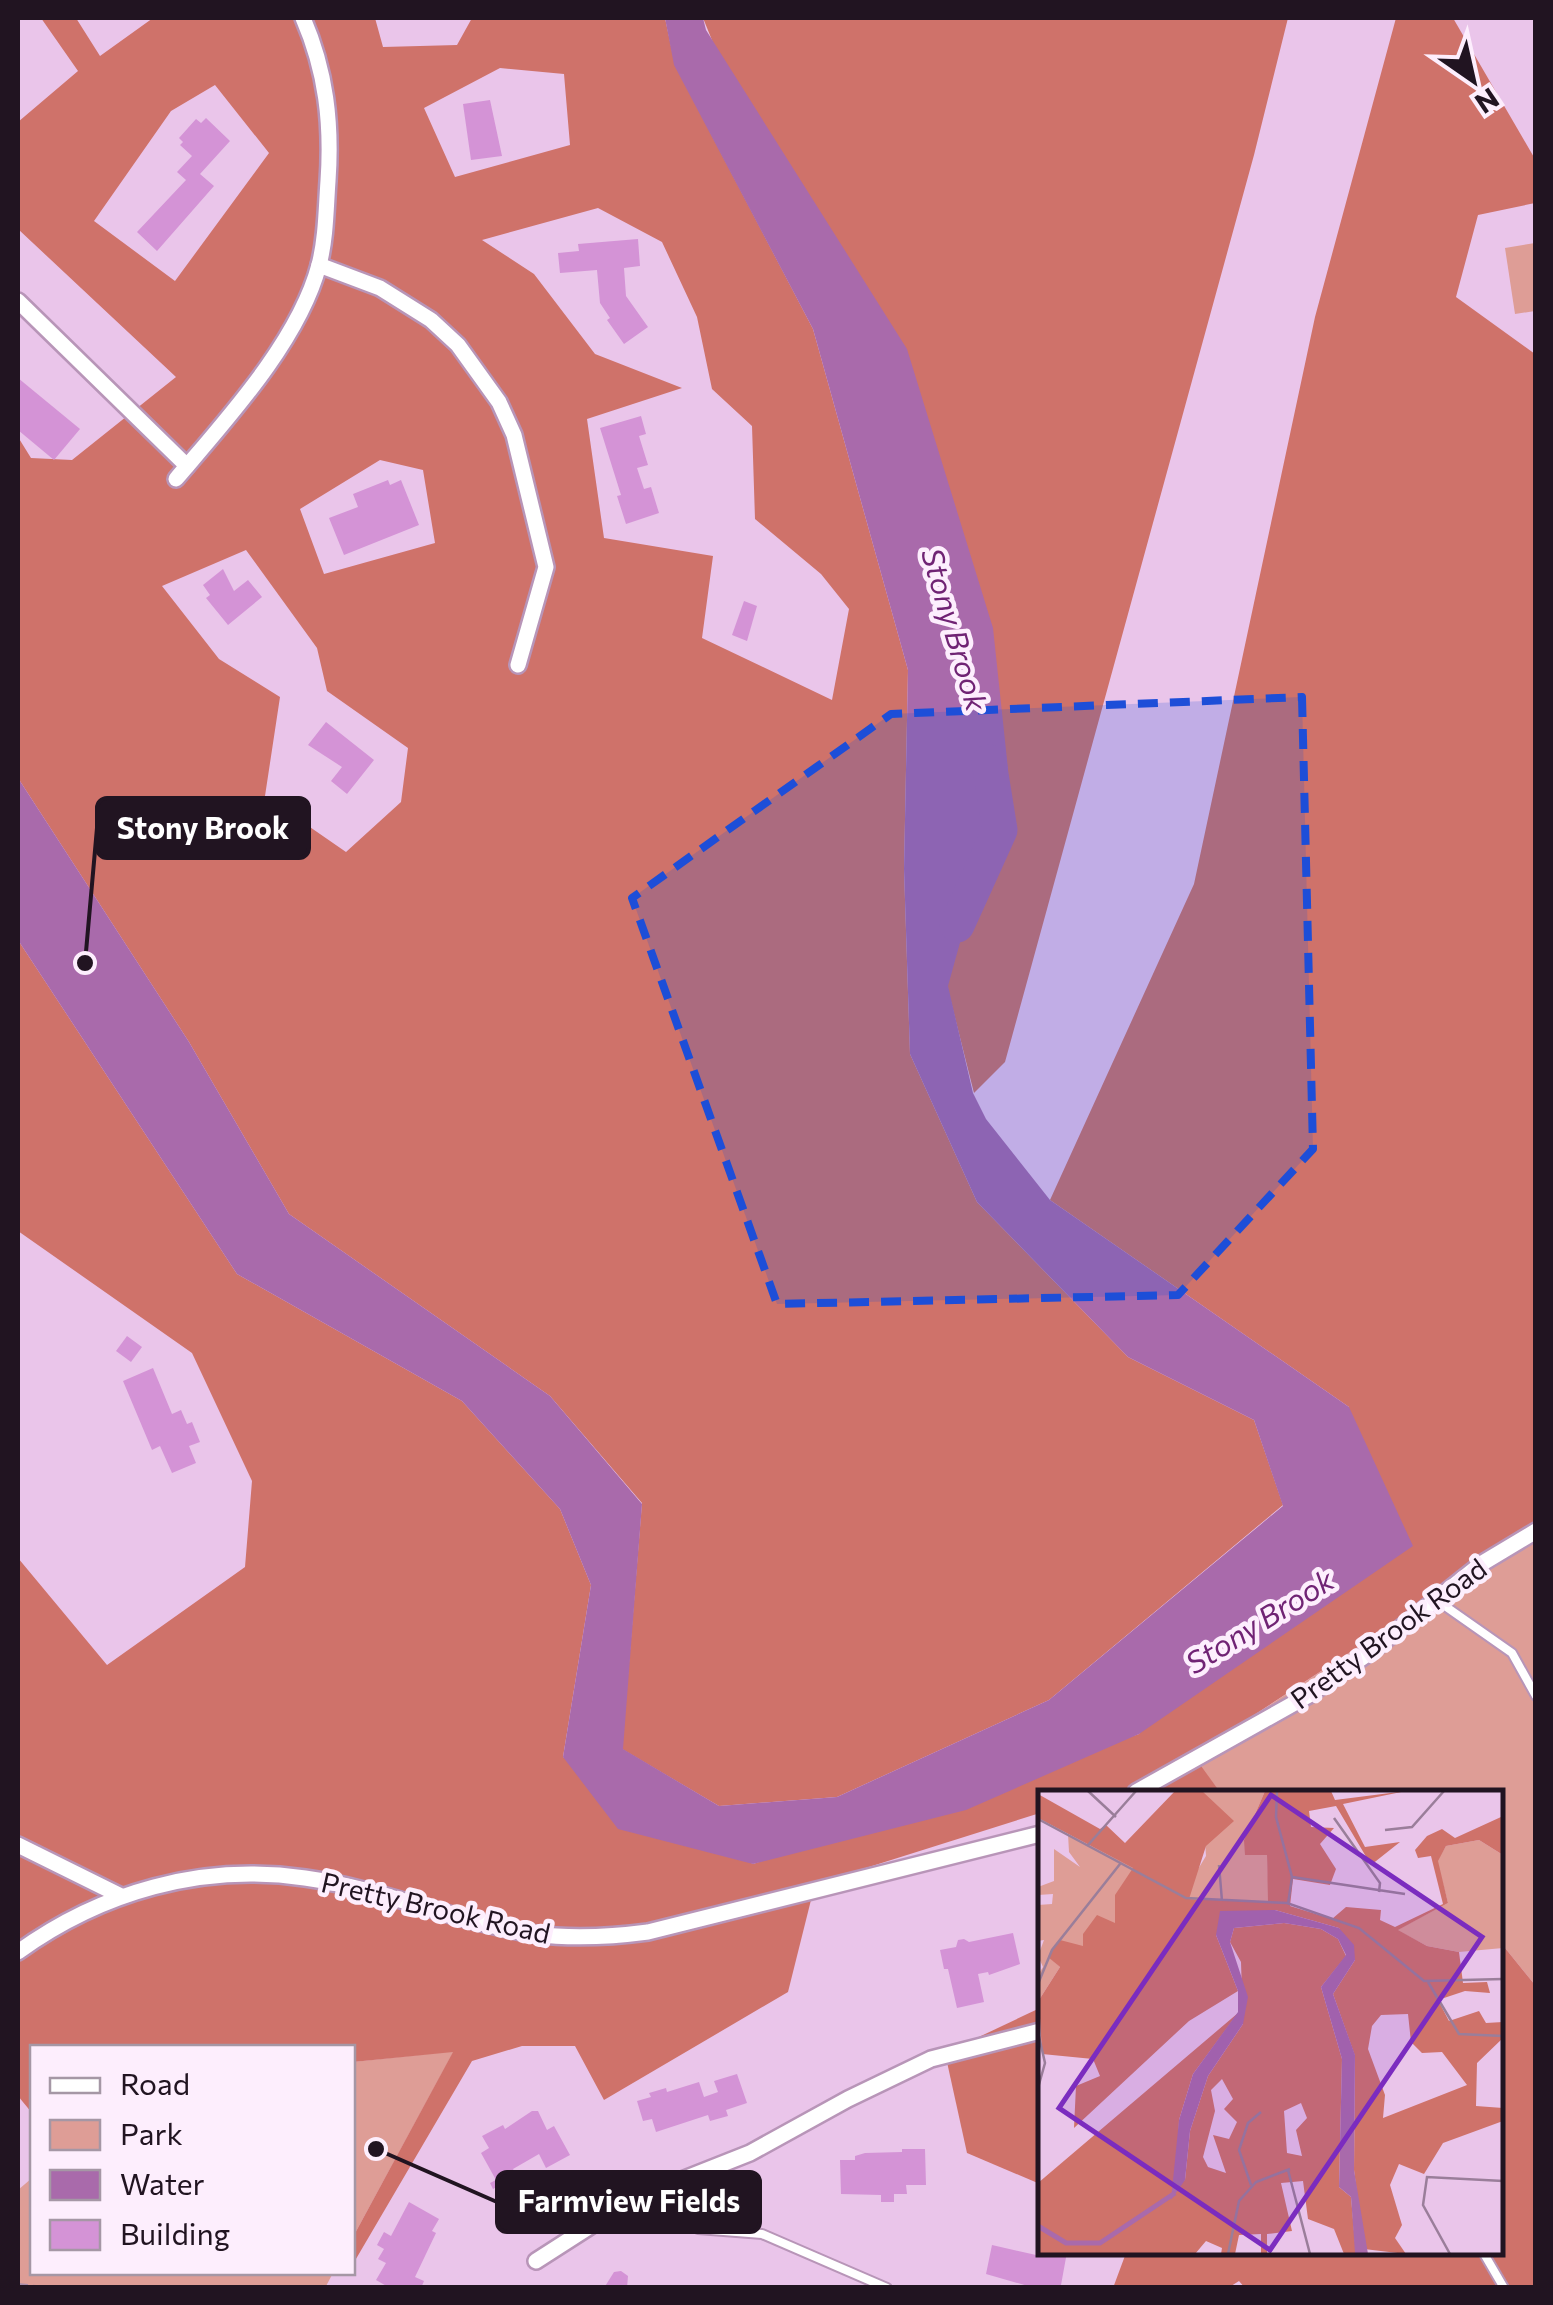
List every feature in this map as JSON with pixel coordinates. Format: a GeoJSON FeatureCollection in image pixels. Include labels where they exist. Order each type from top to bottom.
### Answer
{"type":"FeatureCollection","features":[{"type":"Feature","properties":{"kind":"street"},"geometry":{"type":"LineString","coordinates":[[176,479],[290,334],[319,265],[325,233],[330,125],[324,83],[303,18]]}},
{"type":"Feature","properties":{"kind":"street"},"geometry":{"type":"LineString","coordinates":[[319,265],[380,288],[431,320],[469,358],[498,402],[514,436],[546,567],[518,665]]}},
{"type":"Feature","properties":{"kind":"street"},"geometry":{"type":"LineString","coordinates":[[18,300],[187,466]]}},
{"type":"Feature","properties":{"kind":"street","name":"Pretty Brook Road"},"geometry":{"type":"LineString","coordinates":[[1140,1790],[1309,1695],[1373,1650],[1480,1564],[1536,1531]]}},
{"type":"Feature","properties":{"kind":"street","name":"Pretty Brook Road"},"geometry":{"type":"LineString","coordinates":[[18,1952],[72,1918],[121,1896],[181,1880],[267,1874],[308,1878],[534,1934],[612,1936],[665,1928],[1038,1835]]}},
{"type":"Feature","properties":{"kind":"street"},"geometry":{"type":"LineString","coordinates":[[18,1845],[121,1896]]}},
{"type":"Feature","properties":{"kind":"street"},"geometry":{"type":"LineString","coordinates":[[536,2260],[631,2200],[750,2154],[931,2060],[1038,2032]]}},
{"type":"Feature","properties":{"kind":"lane"},"geometry":{"type":"LineString","coordinates":[[1435,1599],[1512,1653],[1536,1696]]}},
{"type":"Feature","properties":{"kind":"lane"},"geometry":{"type":"LineString","coordinates":[[672,2182],[681,2208],[698,2229],[762,2234],[887,2288]]}},
{"type":"Feature","properties":{"kind":"lane"},"geometry":{"type":"LineString","coordinates":[[1485,2255],[1504,2288]]}},
{"type":"Feature","properties":{"kind":"path"},"geometry":{"type":"LineString","coordinates":[[18,2285],[45,2288]]}},
{"type":"Feature","properties":{"kind":"highlighted area"},"geometry":{"type":"Polygon","coordinates":[[[1302,697],[1313,1149],[1178,1295],[777,1304],[632,898],[891,714],[1302,697]]]}},
{"type":"Feature","properties":{"kind":"green space"},"geometry":{"type":"Polygon","coordinates":[[[1535,243],[1535,311],[1515,314],[1505,248],[1535,243]]]}},
{"type":"Feature","properties":{"kind":"green space"},"geometry":{"type":"Polygon","coordinates":[[[1535,1531],[1535,1985],[1503,1945],[1503,1790],[1218,1790],[1192,1756],[1535,1531]]]}},
{"type":"Feature","properties":{"kind":"green space"},"geometry":{"type":"Polygon","coordinates":[[[454,2051],[355,2233],[355,2062],[454,2051]]]}},
{"type":"Feature","properties":{"kind":"green space"},"geometry":{"type":"Polygon","coordinates":[[[30,2180],[30,2275],[332,2275],[325,2288],[18,2287],[18,2190],[30,2180]]]}},
{"type":"Feature","properties":{"kind":"shaded area"},"geometry":{"type":"Polygon","coordinates":[[[41,18],[76,18],[100,56],[153,18],[375,18],[383,47],[457,45],[472,18],[665,18],[675,65],[813,329],[908,670],[904,869],[910,1054],[977,1202],[1128,1357],[1254,1420],[1283,1505],[1049,1700],[837,1797],[719,1806],[622,1749],[642,1503],[550,1396],[289,1214],[189,1042],[18,778],[18,437],[31,458],[72,460],[176,377],[18,229],[18,122],[78,71],[41,18]],[[500,68],[424,108],[455,177],[570,145],[564,74],[500,68]],[[215,85],[171,111],[94,221],[175,281],[269,153],[215,85]],[[598,208],[482,240],[534,274],[595,354],[682,388],[587,419],[604,538],[713,556],[702,638],[832,700],[849,609],[821,574],[755,519],[752,426],[712,389],[697,317],[662,242],[598,208]],[[380,460],[300,509],[324,574],[435,543],[423,470],[380,460]],[[246,550],[162,586],[219,659],[280,697],[265,796],[346,852],[401,802],[408,748],[327,691],[317,648],[246,550]]]}},
{"type":"Feature","properties":{"kind":"shaded area"},"geometry":{"type":"Polygon","coordinates":[[[703,18],[1288,18],[1254,155],[1005,1062],[974,1093],[947,986],[1008,769],[703,18]]]}},
{"type":"Feature","properties":{"kind":"shaded area"},"geometry":{"type":"Polygon","coordinates":[[[1396,18],[1453,18],[1535,159],[1535,203],[1478,215],[1456,297],[1535,354],[1535,1531],[1193,1755],[1219,1790],[1038,1790],[1038,1814],[815,1884],[788,1992],[604,2100],[575,2046],[522,2046],[472,2061],[355,2261],[355,2233],[453,2052],[355,2062],[355,2045],[30,2045],[30,2111],[18,2096],[18,1558],[107,1665],[245,1567],[252,1481],[192,1353],[18,1231],[18,940],[237,1274],[462,1401],[560,1509],[591,1585],[563,1757],[753,1864],[1139,1734],[1349,1407],[1050,1200],[1194,884],[1315,317],[1396,18]]]}},
{"type":"Feature","properties":{"kind":"shaded area"},"geometry":{"type":"Polygon","coordinates":[[[1503,1945],[1535,1985],[1535,2287],[1245,2288],[1239,2281],[1228,2288],[1113,2288],[1125,2255],[1503,2255],[1503,1945]]]}},
{"type":"Feature","properties":{"kind":"shaded area"},"geometry":{"type":"Polygon","coordinates":[[[1038,2009],[1038,2183],[967,2153],[945,2053],[1038,2009]]]}},
{"type":"Feature","properties":{"kind":"water","name":"Stony Brook"},"geometry":{"type":"Polygon","coordinates":[[[665,18],[703,18],[706,30],[907,349],[993,628],[1008,769],[948,986],[973,1093],[986,1119],[1050,1200],[1349,1407],[1413,1546],[1139,1734],[966,1810],[753,1864],[618,1829],[563,1757],[591,1585],[560,1509],[462,1401],[237,1274],[18,940],[18,778],[189,1042],[289,1214],[550,1396],[642,1504],[623,1749],[719,1806],[837,1797],[1049,1700],[1283,1506],[1254,1420],[1128,1357],[977,1202],[910,1054],[904,869],[908,670],[813,329],[674,65],[665,18]]]}},
{"type":"Feature","properties":{"kind":"building"},"geometry":{"type":"Polygon","coordinates":[[[490,100],[502,156],[471,160],[463,104],[490,100]]]}},
{"type":"Feature","properties":{"kind":"building"},"geometry":{"type":"Polygon","coordinates":[[[206,118],[230,141],[200,174],[214,186],[157,251],[137,232],[186,180],[177,172],[192,156],[180,145],[183,142],[179,138],[196,119],[201,123],[206,118]]]}},
{"type":"Feature","properties":{"kind":"building"},"geometry":{"type":"Polygon","coordinates":[[[638,239],[640,266],[624,268],[626,296],[648,327],[624,344],[600,303],[597,270],[560,273],[558,253],[579,251],[578,244],[638,239]]]}},
{"type":"Feature","properties":{"kind":"building"},"geometry":{"type":"Polygon","coordinates":[[[18,378],[80,429],[54,460],[18,430],[18,378]]]}},
{"type":"Feature","properties":{"kind":"building"},"geometry":{"type":"Polygon","coordinates":[[[641,416],[646,434],[639,436],[648,465],[637,468],[644,489],[651,487],[659,513],[626,524],[600,428],[641,416]]]}},
{"type":"Feature","properties":{"kind":"building"},"geometry":{"type":"Polygon","coordinates":[[[388,480],[390,485],[401,480],[419,525],[344,555],[329,518],[358,507],[353,494],[388,480]]]}},
{"type":"Feature","properties":{"kind":"building"},"geometry":{"type":"Polygon","coordinates":[[[223,569],[234,591],[248,580],[262,597],[228,625],[206,598],[210,595],[203,585],[223,569]]]}},
{"type":"Feature","properties":{"kind":"building"},"geometry":{"type":"Polygon","coordinates":[[[744,601],[757,606],[747,641],[732,635],[744,601]]]}},
{"type":"Feature","properties":{"kind":"building"},"geometry":{"type":"Polygon","coordinates":[[[326,722],[374,760],[347,794],[331,781],[342,767],[308,745],[326,722]]]}},
{"type":"Feature","properties":{"kind":"building"},"geometry":{"type":"Polygon","coordinates":[[[127,1336],[142,1347],[131,1362],[116,1351],[127,1336]]]}},
{"type":"Feature","properties":{"kind":"building"},"geometry":{"type":"Polygon","coordinates":[[[153,1368],[172,1414],[181,1410],[187,1424],[192,1422],[200,1442],[189,1446],[196,1463],[172,1473],[160,1446],[152,1450],[123,1381],[153,1368]]]}},
{"type":"Feature","properties":{"kind":"building"},"geometry":{"type":"Polygon","coordinates":[[[1013,1933],[1020,1964],[989,1975],[978,1974],[984,2002],[957,2008],[940,1950],[956,1947],[958,1940],[969,1942],[1013,1933]]]}},
{"type":"Feature","properties":{"kind":"building"},"geometry":{"type":"Polygon","coordinates":[[[737,2074],[747,2103],[726,2110],[728,2116],[710,2121],[708,2115],[656,2132],[652,2119],[643,2121],[637,2101],[651,2097],[649,2093],[699,2082],[704,2097],[718,2092],[714,2081],[737,2074]]]}},
{"type":"Feature","properties":{"kind":"building"},"geometry":{"type":"Polygon","coordinates":[[[538,2111],[547,2130],[554,2126],[570,2155],[546,2168],[539,2154],[513,2169],[517,2176],[493,2189],[490,2183],[496,2180],[481,2153],[489,2148],[482,2136],[503,2125],[505,2129],[538,2111]]]}},
{"type":"Feature","properties":{"kind":"building"},"geometry":{"type":"Polygon","coordinates":[[[925,2149],[926,2185],[906,2185],[907,2194],[894,2194],[894,2202],[881,2202],[881,2195],[841,2194],[840,2160],[925,2149]]]}},
{"type":"Feature","properties":{"kind":"building"},"geometry":{"type":"Polygon","coordinates":[[[409,2202],[439,2219],[432,2231],[436,2233],[415,2277],[424,2281],[421,2288],[390,2288],[376,2280],[386,2263],[378,2259],[384,2249],[377,2245],[384,2232],[391,2236],[409,2202]]]}},
{"type":"Feature","properties":{"kind":"building"},"geometry":{"type":"Polygon","coordinates":[[[992,2245],[1045,2257],[1066,2255],[1058,2288],[1035,2288],[986,2274],[992,2245]]]}},
{"type":"Feature","properties":{"kind":"building"},"geometry":{"type":"Polygon","coordinates":[[[614,2272],[628,2276],[627,2288],[604,2288],[614,2272]]]}},
{"type":"Feature","properties":{"kind":"waterway","name":"Stony Brook"},"geometry":{"type":"LineString","coordinates":[[957,925],[1000,830],[989,762]]}},
{"type":"Feature","properties":{"kind":"place","name":"Stony Brook"},"geometry":{"type":"Point","coordinates":[85,963]}},
{"type":"Feature","properties":{"kind":"place","name":"Farmview Fields"},"geometry":{"type":"Point","coordinates":[376,2149]}}]}
